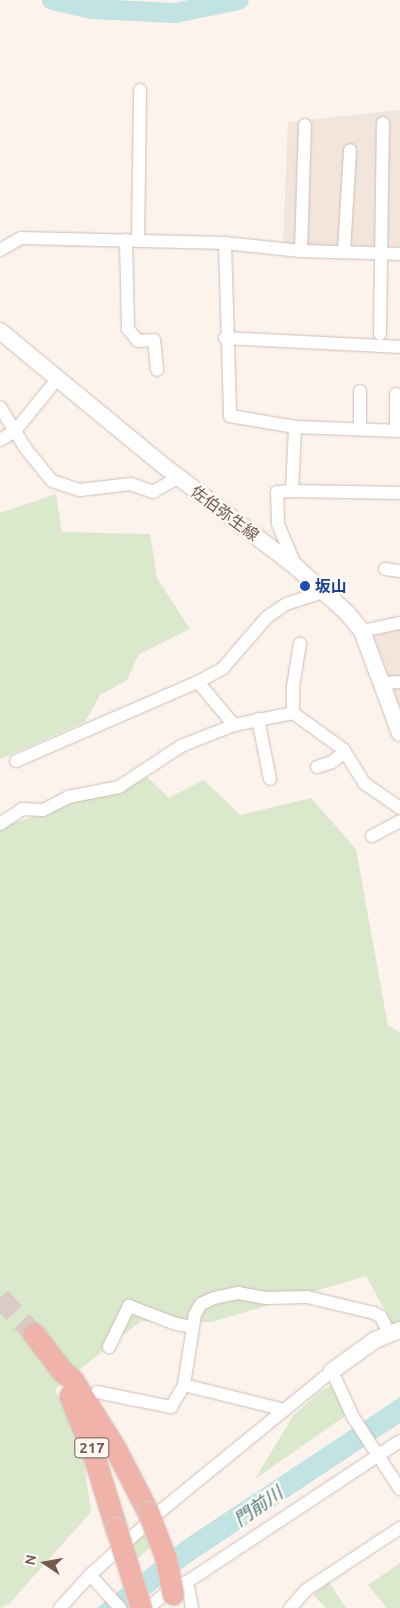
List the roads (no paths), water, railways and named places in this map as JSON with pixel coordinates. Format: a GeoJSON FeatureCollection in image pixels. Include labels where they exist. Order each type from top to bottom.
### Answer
{"type":"FeatureCollection","features":[{"type":"Feature","properties":{"kind":"highway","name":"217"},"geometry":{"type":"LineString","coordinates":[[34,1334],[62,1371],[72,1379],[115,1448],[148,1512],[178,1595]]}},
{"type":"Feature","properties":{"kind":"highway","name":"217"},"geometry":{"type":"LineString","coordinates":[[62,1371],[92,1450],[141,1608]]}},
{"type":"Feature","properties":{"kind":"main road","name":"佐伯弥生線"},"geometry":{"type":"LineString","coordinates":[[0,331],[178,477],[295,566],[324,592],[362,631],[383,683],[400,733]]}},
{"type":"Feature","properties":{"kind":"main road"},"geometry":{"type":"LineString","coordinates":[[332,1371],[394,1332]]}},
{"type":"Feature","properties":{"kind":"street"},"geometry":{"type":"LineString","coordinates":[[140,90],[128,329],[138,341],[154,340],[157,370]]}},
{"type":"Feature","properties":{"kind":"street"},"geometry":{"type":"LineString","coordinates":[[380,334],[383,123]]}},
{"type":"Feature","properties":{"kind":"street"},"geometry":{"type":"LineString","coordinates":[[301,251],[305,125]]}},
{"type":"Feature","properties":{"kind":"street"},"geometry":{"type":"LineString","coordinates":[[344,252],[350,150]]}},
{"type":"Feature","properties":{"kind":"street"},"geometry":{"type":"LineString","coordinates":[[0,250],[20,238],[225,243],[301,251],[400,254]]}},
{"type":"Feature","properties":{"kind":"street"},"geometry":{"type":"LineString","coordinates":[[225,243],[225,338],[230,416],[295,427],[398,431],[396,394]]}},
{"type":"Feature","properties":{"kind":"street"},"geometry":{"type":"LineString","coordinates":[[225,338],[400,347]]}},
{"type":"Feature","properties":{"kind":"street"},"geometry":{"type":"LineString","coordinates":[[0,440],[14,430],[58,378]]}},
{"type":"Feature","properties":{"kind":"street"},"geometry":{"type":"LineString","coordinates":[[360,391],[360,429]]}},
{"type":"Feature","properties":{"kind":"street"},"geometry":{"type":"LineString","coordinates":[[0,407],[14,430],[52,481],[80,490],[131,484],[153,492],[178,477]]}},
{"type":"Feature","properties":{"kind":"street"},"geometry":{"type":"LineString","coordinates":[[292,491],[295,427]]}},
{"type":"Feature","properties":{"kind":"street"},"geometry":{"type":"LineString","coordinates":[[295,566],[278,524],[278,492],[400,493]]}},
{"type":"Feature","properties":{"kind":"street"},"geometry":{"type":"LineString","coordinates":[[385,569],[400,571]]}},
{"type":"Feature","properties":{"kind":"street"},"geometry":{"type":"LineString","coordinates":[[16,761],[198,682],[223,668],[267,617],[286,604],[324,592]]}},
{"type":"Feature","properties":{"kind":"street"},"geometry":{"type":"LineString","coordinates":[[362,631],[400,623]]}},
{"type":"Feature","properties":{"kind":"street"},"geometry":{"type":"LineString","coordinates":[[293,713],[292,686],[300,644]]}},
{"type":"Feature","properties":{"kind":"street"},"geometry":{"type":"LineString","coordinates":[[198,682],[234,725]]}},
{"type":"Feature","properties":{"kind":"street"},"geometry":{"type":"LineString","coordinates":[[383,683],[400,682]]}},
{"type":"Feature","properties":{"kind":"street"},"geometry":{"type":"LineString","coordinates":[[0,824],[22,809],[43,810],[68,797],[119,787],[181,746],[234,725],[293,713],[345,752],[364,783],[400,808]]}},
{"type":"Feature","properties":{"kind":"street"},"geometry":{"type":"LineString","coordinates":[[258,719],[270,779]]}},
{"type":"Feature","properties":{"kind":"street"},"geometry":{"type":"LineString","coordinates":[[317,767],[332,762],[345,752]]}},
{"type":"Feature","properties":{"kind":"street"},"geometry":{"type":"LineString","coordinates":[[372,836],[400,820]]}},
{"type":"Feature","properties":{"kind":"street"},"geometry":{"type":"LineString","coordinates":[[98,1392],[168,1408],[176,1401],[184,1385],[193,1327],[201,1304],[238,1293],[267,1298],[308,1297],[374,1313],[381,1317],[394,1332]]}},
{"type":"Feature","properties":{"kind":"street"},"geometry":{"type":"LineString","coordinates":[[109,1347],[129,1306],[176,1324],[193,1327]]}},
{"type":"Feature","properties":{"kind":"street"},"geometry":{"type":"LineString","coordinates":[[60,1608],[90,1575],[163,1509],[332,1371],[353,1417],[379,1454],[400,1489]]}},
{"type":"Feature","properties":{"kind":"street"},"geometry":{"type":"LineString","coordinates":[[184,1385],[285,1410]]}},
{"type":"Feature","properties":{"kind":"street"},"geometry":{"type":"LineString","coordinates":[[178,1595],[400,1441]]}},
{"type":"Feature","properties":{"kind":"street"},"geometry":{"type":"LineString","coordinates":[[290,1608],[306,1590],[400,1528]]}},
{"type":"Feature","properties":{"kind":"street"},"geometry":{"type":"LineString","coordinates":[[90,1575],[120,1608]]}},
{"type":"Feature","properties":{"kind":"street"},"geometry":{"type":"LineString","coordinates":[[148,1608],[177,1584],[178,1595],[192,1608]]}},
{"type":"Feature","properties":{"kind":"water","name":"門前川"},"geometry":{"type":"Polygon","coordinates":[[[400,1397],[400,1423],[191,1562],[132,1608],[97,1608],[184,1540],[400,1397]]]}},
{"type":"Feature","properties":{"kind":"waterway"},"geometry":{"type":"LineString","coordinates":[[52,0],[92,9],[175,13],[239,0]]}},
{"type":"Feature","properties":{"kind":"tunnel"},"geometry":{"type":"LineString","coordinates":[[0,1297],[34,1334]]}},
{"type":"Feature","properties":{"kind":"place","name":"坂山"},"geometry":{"type":"Point","coordinates":[305,586]}}]}
